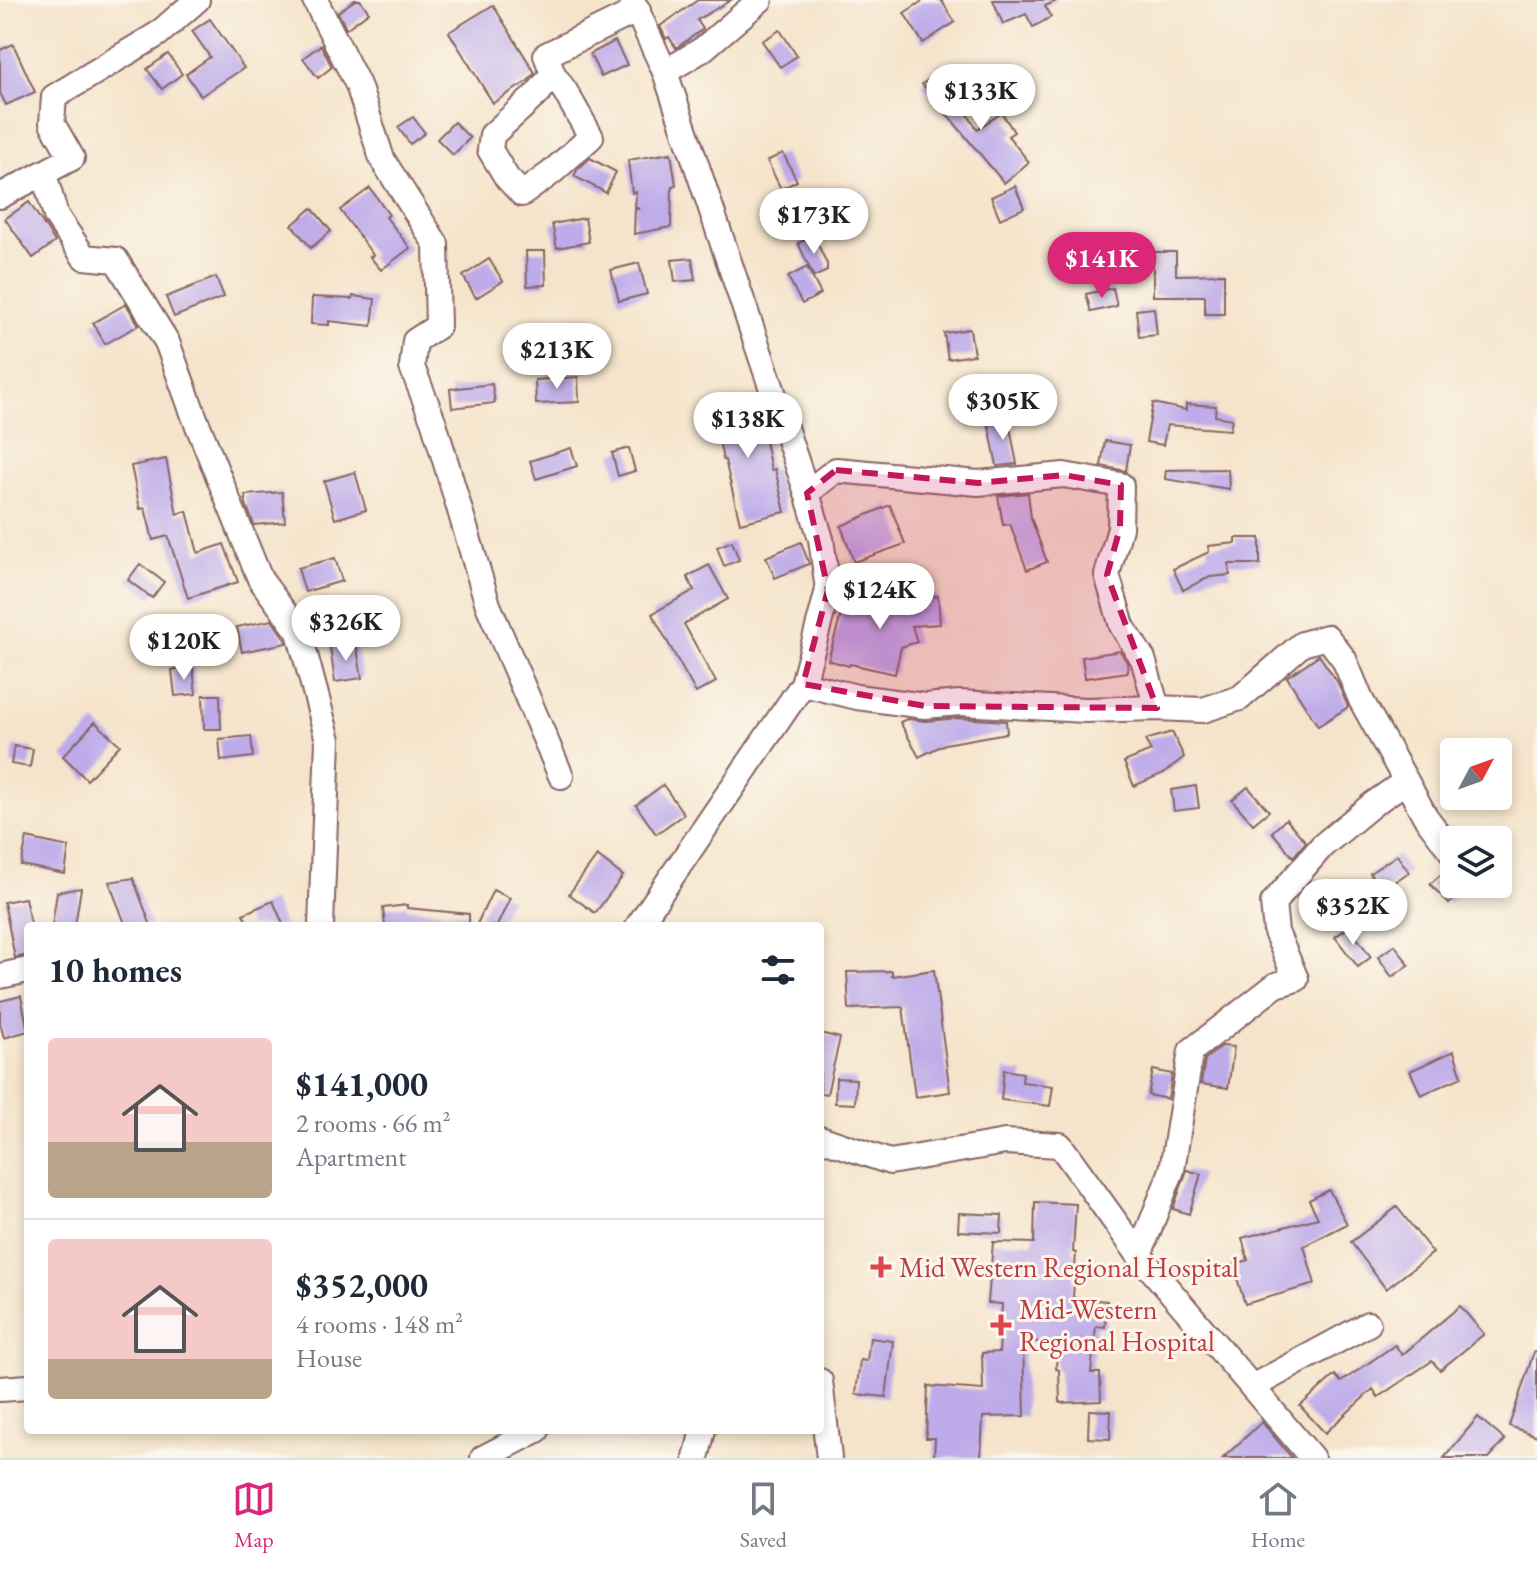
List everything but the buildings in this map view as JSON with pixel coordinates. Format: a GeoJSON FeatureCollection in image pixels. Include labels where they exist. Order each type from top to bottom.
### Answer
{"type":"FeatureCollection","features":[{"type":"Feature","properties":{"kind":"street"},"geometry":{"type":"LineString","coordinates":[[0,196],[72,158],[52,123],[54,97],[158,34],[197,0]]}},
{"type":"Feature","properties":{"kind":"street"},"geometry":{"type":"LineString","coordinates":[[315,0],[358,85],[382,159],[436,244],[438,326],[415,341],[412,367],[434,423],[488,605],[561,776]]}},
{"type":"Feature","properties":{"kind":"street"},"geometry":{"type":"LineString","coordinates":[[665,72],[703,49],[760,0]]}},
{"type":"Feature","properties":{"kind":"street"},"geometry":{"type":"LineString","coordinates":[[553,74],[538,93],[492,135],[490,150],[507,178],[522,194],[591,137],[553,74],[546,55],[635,5],[665,72],[807,493],[821,539],[828,590],[803,684],[641,922]]}},
{"type":"Feature","properties":{"kind":"street"},"geometry":{"type":"LineString","coordinates":[[44,174],[56,216],[84,257],[116,260],[167,342],[260,579],[299,632],[328,740],[321,922]]}},
{"type":"Feature","properties":{"kind":"street"},"geometry":{"type":"LineString","coordinates":[[807,493],[836,470],[978,483],[1064,475],[1121,485],[1120,528],[1107,575],[1122,626],[1143,659],[1157,708]]}},
{"type":"Feature","properties":{"kind":"street"},"geometry":{"type":"LineString","coordinates":[[803,684],[857,697],[925,706],[960,703],[1086,710],[1203,710],[1240,698],[1302,644],[1327,637],[1344,659],[1361,700],[1425,816],[1440,836]]}},
{"type":"Feature","properties":{"kind":"street"},"geometry":{"type":"LineString","coordinates":[[1139,1255],[1172,1170],[1191,1051],[1276,985],[1296,979],[1276,932],[1273,903],[1322,846],[1406,781]]}},
{"type":"Feature","properties":{"kind":"street"},"geometry":{"type":"LineString","coordinates":[[0,976],[24,971]]}},
{"type":"Feature","properties":{"kind":"street"},"geometry":{"type":"LineString","coordinates":[[824,1139],[890,1162],[1005,1142],[1060,1145],[1139,1255],[1312,1458]]}},
{"type":"Feature","properties":{"kind":"street"},"geometry":{"type":"LineString","coordinates":[[1252,1387],[1368,1324]]}},
{"type":"Feature","properties":{"kind":"street"},"geometry":{"type":"LineString","coordinates":[[0,1389],[24,1387]]}},
{"type":"Feature","properties":{"kind":"street"},"geometry":{"type":"LineString","coordinates":[[824,1415],[829,1458]]}},
{"type":"Feature","properties":{"kind":"street"},"geometry":{"type":"LineString","coordinates":[[483,1458],[529,1434]]}},
{"type":"Feature","properties":{"kind":"street"},"geometry":{"type":"LineString","coordinates":[[696,1458],[702,1434]]}},
{"type":"Feature","properties":{"kind":"highlighted area"},"geometry":{"type":"Polygon","coordinates":[[[836,470],[978,483],[1064,475],[1121,485],[1120,528],[1107,575],[1157,708],[925,706],[803,684],[828,590],[807,493],[836,470]]]}},
{"type":"Feature","properties":{"kind":"place","name":"Mid Western Regional Hospital"},"geometry":{"type":"Point","coordinates":[881,1267]}},
{"type":"Feature","properties":{"kind":"place","name":"Mid-Western Regional Hospital"},"geometry":{"type":"Point","coordinates":[1001,1325]}}]}
